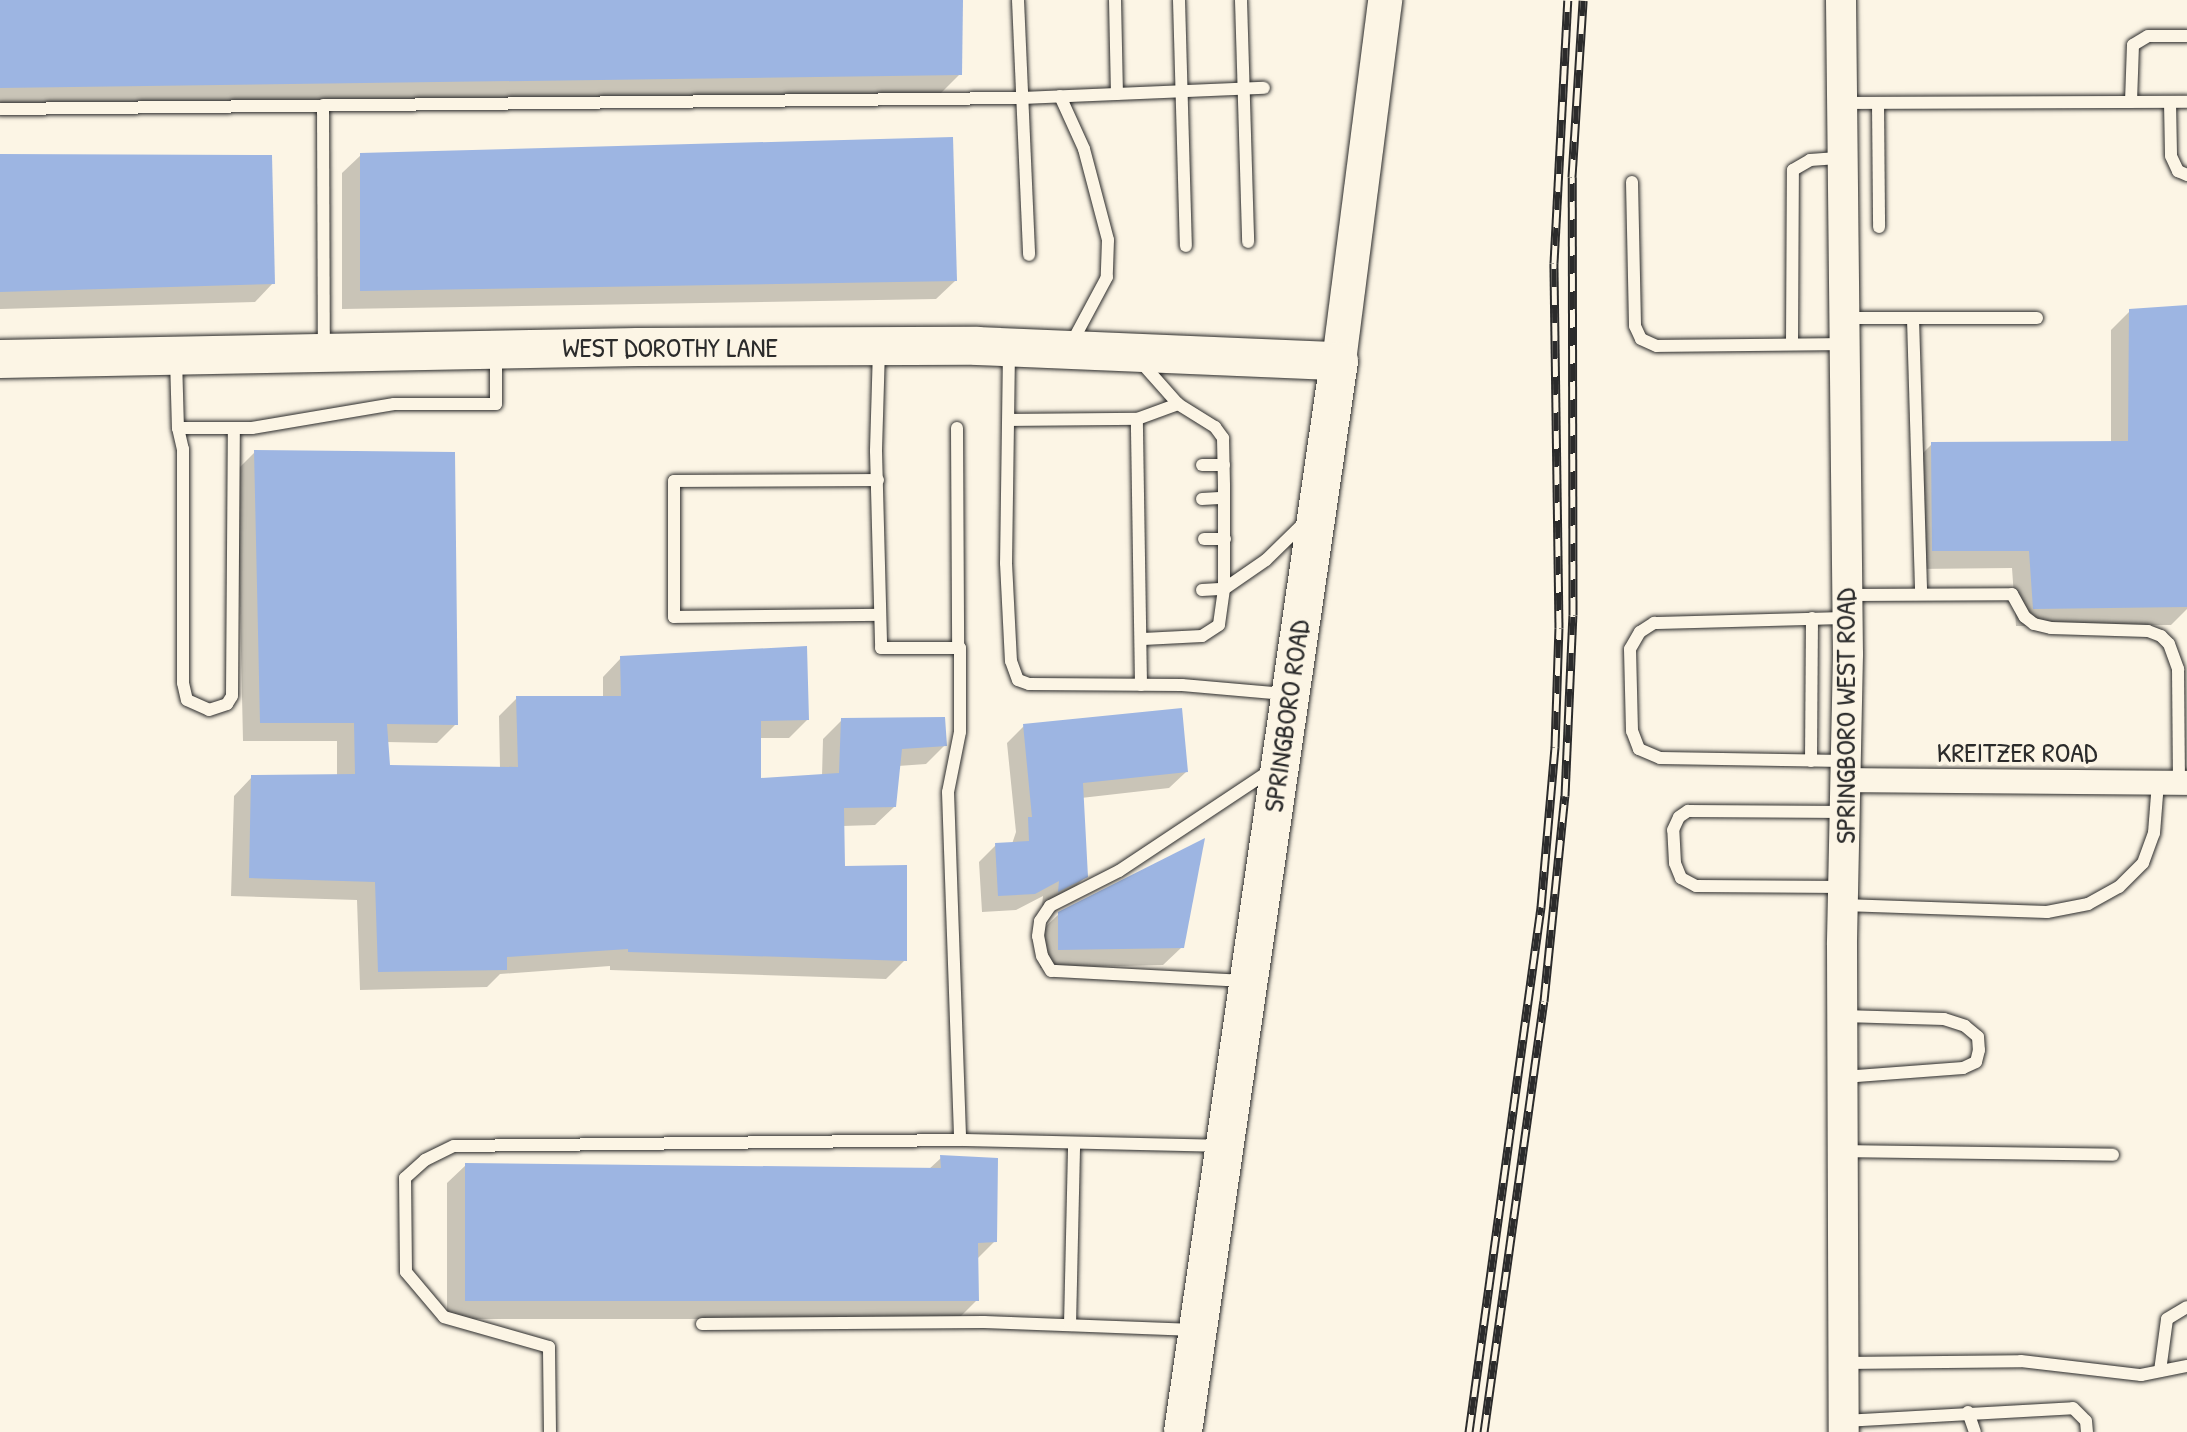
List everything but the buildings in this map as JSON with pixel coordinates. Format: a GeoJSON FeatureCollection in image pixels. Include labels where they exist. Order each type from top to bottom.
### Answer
{"type":"FeatureCollection","features":[{"type":"Feature","properties":{"kind":"main road","name":"SPRINGBORO ROAD"},"geometry":{"type":"LineString","coordinates":[[1183,1432],[1339,361],[1385,0]]}},
{"type":"Feature","properties":{"kind":"main road","name":"WEST DOROTHY LANE"},"geometry":{"type":"LineString","coordinates":[[0,359],[496,349],[879,346],[1069,348],[1339,361]]}},
{"type":"Feature","properties":{"kind":"street","name":"SPRINGBORO WEST ROAD"},"geometry":{"type":"LineString","coordinates":[[1841,0],[1847,606],[1843,896],[1844,1426]]}},
{"type":"Feature","properties":{"kind":"street","name":"KREITZER ROAD"},"geometry":{"type":"LineString","coordinates":[[1846,771],[2175,783]]}},
{"type":"Feature","properties":{"kind":"lane"},"geometry":{"type":"LineString","coordinates":[[1018,0],[1029,255]]}},
{"type":"Feature","properties":{"kind":"lane"},"geometry":{"type":"LineString","coordinates":[[1115,0],[1117,94]]}},
{"type":"Feature","properties":{"kind":"lane"},"geometry":{"type":"LineString","coordinates":[[1179,0],[1186,246]]}},
{"type":"Feature","properties":{"kind":"lane"},"geometry":{"type":"LineString","coordinates":[[1241,0],[1248,242]]}},
{"type":"Feature","properties":{"kind":"lane"},"geometry":{"type":"LineString","coordinates":[[2131,102],[2133,45],[2148,36],[2187,36]]}},
{"type":"Feature","properties":{"kind":"lane"},"geometry":{"type":"LineString","coordinates":[[0,109],[1022,98],[1264,88]]}},
{"type":"Feature","properties":{"kind":"lane"},"geometry":{"type":"LineString","coordinates":[[1060,96],[1084,149],[1108,240],[1107,277],[1069,348]]}},
{"type":"Feature","properties":{"kind":"lane"},"geometry":{"type":"LineString","coordinates":[[2170,102],[2171,156],[2178,171],[2187,175]]}},
{"type":"Feature","properties":{"kind":"lane"},"geometry":{"type":"LineString","coordinates":[[1841,103],[2187,102]]}},
{"type":"Feature","properties":{"kind":"lane"},"geometry":{"type":"LineString","coordinates":[[1878,103],[1879,227]]}},
{"type":"Feature","properties":{"kind":"lane"},"geometry":{"type":"LineString","coordinates":[[323,105],[324,352]]}},
{"type":"Feature","properties":{"kind":"lane"},"geometry":{"type":"LineString","coordinates":[[1792,344],[1793,170],[1810,160],[1842,158]]}},
{"type":"Feature","properties":{"kind":"lane"},"geometry":{"type":"LineString","coordinates":[[1632,182],[1635,326],[1641,339],[1657,346],[1792,344],[1843,331],[1913,319],[2037,318]]}},
{"type":"Feature","properties":{"kind":"lane"},"geometry":{"type":"LineString","coordinates":[[1913,319],[1921,593]]}},
{"type":"Feature","properties":{"kind":"lane"},"geometry":{"type":"LineString","coordinates":[[879,346],[881,648],[958,648]]}},
{"type":"Feature","properties":{"kind":"lane"},"geometry":{"type":"LineString","coordinates":[[1009,347],[1006,563],[1011,661],[1018,680],[1029,684],[1141,685],[1288,695]]}},
{"type":"Feature","properties":{"kind":"lane"},"geometry":{"type":"LineString","coordinates":[[178,428],[234,429],[394,404],[496,404],[496,349]]}},
{"type":"Feature","properties":{"kind":"lane"},"geometry":{"type":"LineString","coordinates":[[1132,351],[1178,404],[1223,438],[1224,589],[1219,625],[1202,636],[1143,639]]}},
{"type":"Feature","properties":{"kind":"lane"},"geometry":{"type":"LineString","coordinates":[[176,354],[178,428],[183,449],[183,683],[187,700],[196,707],[220,709],[232,696],[234,429]]}},
{"type":"Feature","properties":{"kind":"lane"},"geometry":{"type":"LineString","coordinates":[[1010,420],[1137,419],[1178,404]]}},
{"type":"Feature","properties":{"kind":"lane"},"geometry":{"type":"LineString","coordinates":[[1137,419],[1139,501],[1146,540],[1148,591],[1141,685]]}},
{"type":"Feature","properties":{"kind":"lane"},"geometry":{"type":"LineString","coordinates":[[957,428],[960,732],[948,792],[960,1140]]}},
{"type":"Feature","properties":{"kind":"lane"},"geometry":{"type":"LineString","coordinates":[[1202,465],[1224,465]]}},
{"type":"Feature","properties":{"kind":"lane"},"geometry":{"type":"LineString","coordinates":[[1138,466],[1153,466]]}},
{"type":"Feature","properties":{"kind":"lane"},"geometry":{"type":"LineString","coordinates":[[878,480],[674,481],[674,617],[880,615]]}},
{"type":"Feature","properties":{"kind":"lane"},"geometry":{"type":"LineString","coordinates":[[1202,499],[1224,498]]}},
{"type":"Feature","properties":{"kind":"lane"},"geometry":{"type":"LineString","coordinates":[[1139,501],[1155,500]]}},
{"type":"Feature","properties":{"kind":"lane"},"geometry":{"type":"LineString","coordinates":[[1202,590],[1224,589],[1266,560],[1315,511]]}},
{"type":"Feature","properties":{"kind":"lane"},"geometry":{"type":"LineString","coordinates":[[1204,539],[1225,539]]}},
{"type":"Feature","properties":{"kind":"lane"},"geometry":{"type":"LineString","coordinates":[[1846,771],[1811,761],[1660,758],[1639,749],[1632,731],[1630,649],[1640,632],[1654,623],[1812,618],[1847,606],[1921,593],[2012,594],[2034,624],[2051,628],[2148,631],[2161,636],[2175,656],[2178,669],[2175,783],[2143,863],[2119,887],[2088,904],[2047,912],[1696,886],[1681,878],[1675,863],[1673,830],[1679,817],[1688,811],[1846,812]]}},
{"type":"Feature","properties":{"kind":"lane"},"geometry":{"type":"LineString","coordinates":[[1811,761],[1812,618]]}},
{"type":"Feature","properties":{"kind":"lane"},"geometry":{"type":"LineString","coordinates":[[1248,981],[1051,971],[1042,956],[1040,921],[1050,906],[1119,871],[1279,766]]}},
{"type":"Feature","properties":{"kind":"lane"},"geometry":{"type":"LineString","coordinates":[[1843,1016],[1944,1019],[1965,1026],[1978,1037],[1979,1050],[1976,1062],[1963,1068],[1843,1077]]}},
{"type":"Feature","properties":{"kind":"lane"},"geometry":{"type":"LineString","coordinates":[[550,1432],[549,1347],[444,1317],[406,1272],[405,1178],[425,1160],[454,1146],[960,1140],[1224,1147]]}},
{"type":"Feature","properties":{"kind":"lane"},"geometry":{"type":"LineString","coordinates":[[1070,1325],[1074,1143]]}},
{"type":"Feature","properties":{"kind":"lane"},"geometry":{"type":"LineString","coordinates":[[1843,1151],[2113,1155]]}},
{"type":"Feature","properties":{"kind":"lane"},"geometry":{"type":"LineString","coordinates":[[2160,1371],[2167,1319],[2187,1307]]}},
{"type":"Feature","properties":{"kind":"lane"},"geometry":{"type":"LineString","coordinates":[[702,1324],[984,1322],[1198,1330]]}},
{"type":"Feature","properties":{"kind":"lane"},"geometry":{"type":"LineString","coordinates":[[1844,1363],[2021,1361],[2141,1375],[2187,1366]]}},
{"type":"Feature","properties":{"kind":"lane"},"geometry":{"type":"LineString","coordinates":[[1844,1426],[1890,1418],[2073,1408],[2086,1421],[2087,1432]]}},
{"type":"Feature","properties":{"kind":"lane"},"geometry":{"type":"LineString","coordinates":[[1968,1412],[1975,1432]]}},
{"type":"Feature","properties":{"kind":"lane"},"geometry":{"type":"LineString","coordinates":[[1890,1418],[1896,1432]]}},
{"type":"Feature","properties":{"kind":"railway"},"geometry":{"type":"LineString","coordinates":[[1469,1432],[1541,907],[1555,747],[1559,628],[1554,263],[1568,0]]}},
{"type":"Feature","properties":{"kind":"railway"},"geometry":{"type":"LineString","coordinates":[[1484,1432],[1544,1001],[1565,796],[1573,615],[1572,177],[1583,0]]}}]}
